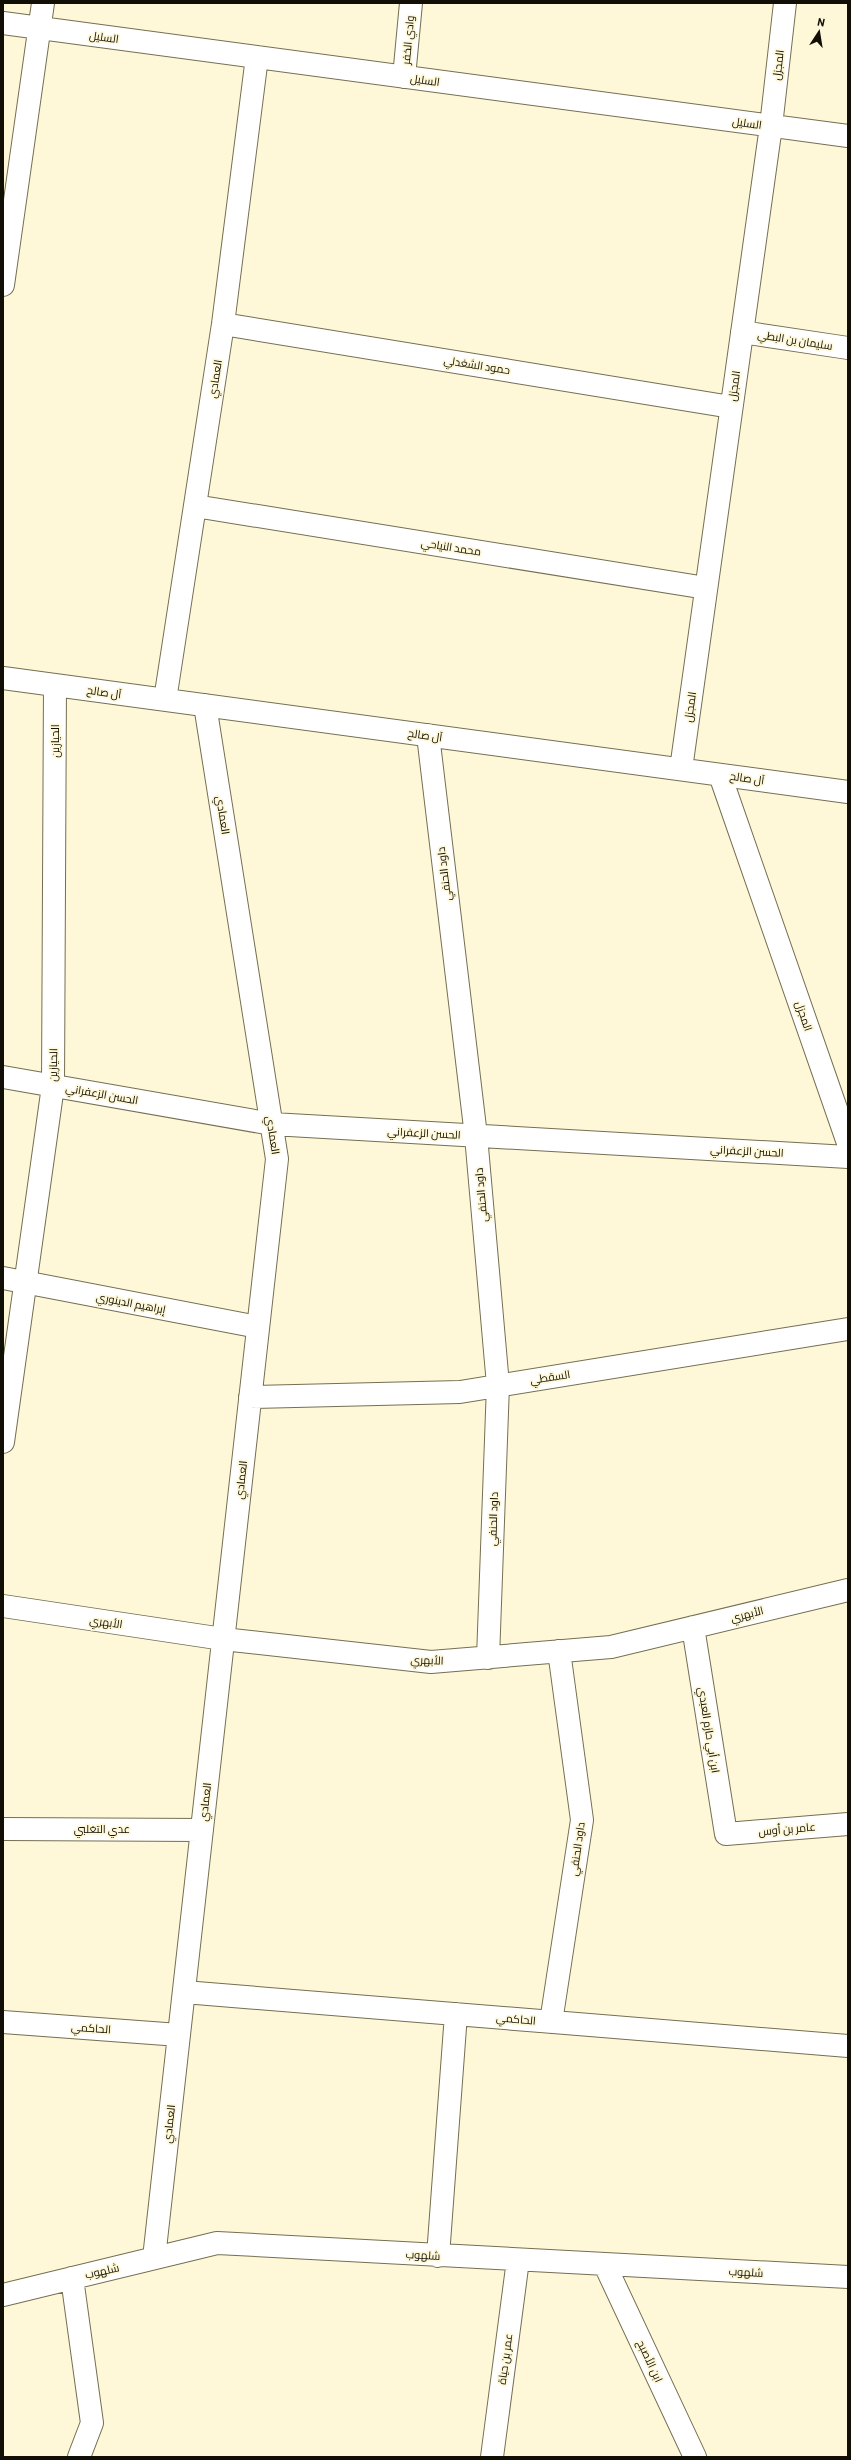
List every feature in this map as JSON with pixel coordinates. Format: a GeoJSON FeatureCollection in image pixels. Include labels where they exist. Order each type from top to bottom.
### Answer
{"type":"FeatureCollection","features":[{"type":"Feature","properties":{"kind":"street"},"geometry":{"type":"LineString","coordinates":[[3,285],[41,28],[43,3]]}},
{"type":"Feature","properties":{"kind":"street","name":"وادي الخفر"},"geometry":{"type":"LineString","coordinates":[[404,77],[411,3]]}},
{"type":"Feature","properties":{"kind":"street","name":"المجزل"},"geometry":{"type":"LineString","coordinates":[[681,769],[771,126],[785,3]]}},
{"type":"Feature","properties":{"kind":"street","name":"السليل"},"geometry":{"type":"LineString","coordinates":[[3,23],[848,136]]}},
{"type":"Feature","properties":{"kind":"street","name":"العمادي"},"geometry":{"type":"LineString","coordinates":[[165,700],[223,324],[257,57]]}},
{"type":"Feature","properties":{"kind":"street","name":"حمود الشغدلي"},"geometry":{"type":"LineString","coordinates":[[223,324],[731,407]]}},
{"type":"Feature","properties":{"kind":"street","name":"سليمان بن البطي"},"geometry":{"type":"LineString","coordinates":[[742,332],[848,348]]}},
{"type":"Feature","properties":{"kind":"street","name":"محمد النياحي"},"geometry":{"type":"LineString","coordinates":[[195,506],[706,588]]}},
{"type":"Feature","properties":{"kind":"street","name":"آل صالح"},"geometry":{"type":"LineString","coordinates":[[3,678],[848,792]]}},
{"type":"Feature","properties":{"kind":"street","name":"الحيازين"},"geometry":{"type":"LineString","coordinates":[[3,1442],[53,1086],[55,685]]}},
{"type":"Feature","properties":{"kind":"street","name":"العمادي"},"geometry":{"type":"LineString","coordinates":[[154,2258],[277,1159],[205,705]]}},
{"type":"Feature","properties":{"kind":"street","name":"داود الحنفي"},"geometry":{"type":"LineString","coordinates":[[428,735],[476,1136],[498,1386],[488,1658]]}},
{"type":"Feature","properties":{"kind":"street","name":"المجزل"},"geometry":{"type":"LineString","coordinates":[[720,775],[848,1144]]}},
{"type":"Feature","properties":{"kind":"street","name":"الحسن الزعفراني"},"geometry":{"type":"LineString","coordinates":[[3,1077],[272,1124],[848,1157]]}},
{"type":"Feature","properties":{"kind":"street","name":"إبراهيم الدينوري"},"geometry":{"type":"LineString","coordinates":[[3,1278],[258,1327]]}},
{"type":"Feature","properties":{"kind":"street","name":"السقطي"},"geometry":{"type":"LineString","coordinates":[[250,1397],[460,1392],[848,1329]]}},
{"type":"Feature","properties":{"kind":"street","name":"الأبهري"},"geometry":{"type":"LineString","coordinates":[[3,1606],[223,1639],[431,1662],[611,1647],[848,1590]]}},
{"type":"Feature","properties":{"kind":"street","name":"ابن أبي حازم العبدي"},"geometry":{"type":"LineString","coordinates":[[693,1627],[726,1834]]}},
{"type":"Feature","properties":{"kind":"street","name":"داود الحنفي"},"geometry":{"type":"LineString","coordinates":[[551,2022],[582,1820],[560,1651]]}},
{"type":"Feature","properties":{"kind":"street","name":"عامر بن أوس"},"geometry":{"type":"LineString","coordinates":[[726,1834],[848,1824]]}},
{"type":"Feature","properties":{"kind":"street","name":"عدي التغلبي"},"geometry":{"type":"LineString","coordinates":[[3,1829],[202,1830]]}},
{"type":"Feature","properties":{"kind":"street","name":"الحاكمي"},"geometry":{"type":"LineString","coordinates":[[184,1992],[848,2046]]}},
{"type":"Feature","properties":{"kind":"street"},"geometry":{"type":"LineString","coordinates":[[438,2256],[456,2014]]}},
{"type":"Feature","properties":{"kind":"street","name":"الحاكمي"},"geometry":{"type":"LineString","coordinates":[[3,2022],[179,2034]]}},
{"type":"Feature","properties":{"kind":"street","name":"شلهوب"},"geometry":{"type":"LineString","coordinates":[[3,2295],[217,2243],[848,2278]]}},
{"type":"Feature","properties":{"kind":"street","name":"عمر بن حياة"},"geometry":{"type":"LineString","coordinates":[[492,2457],[518,2260]]}},
{"type":"Feature","properties":{"kind":"street","name":"ابن الأصبح"},"geometry":{"type":"LineString","coordinates":[[605,2265],[695,2457]]}},
{"type":"Feature","properties":{"kind":"street"},"geometry":{"type":"LineString","coordinates":[[72,2278],[92,2423],[86,2456]]}}]}
